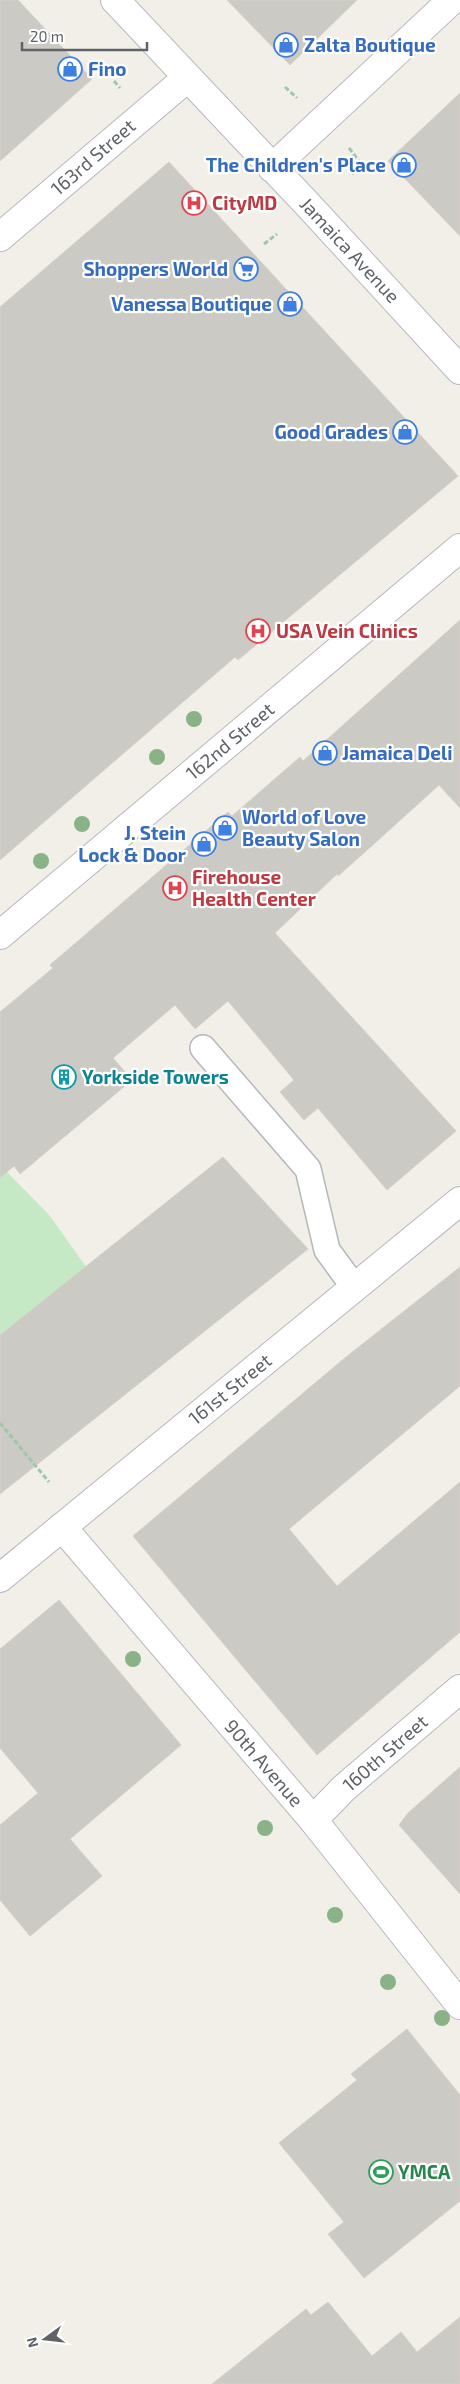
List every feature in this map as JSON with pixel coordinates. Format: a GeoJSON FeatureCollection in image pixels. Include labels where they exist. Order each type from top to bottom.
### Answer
{"type":"FeatureCollection","features":[{"type":"Feature","properties":{"kind":"street","name":"Jamaica Avenue"},"geometry":{"type":"LineString","coordinates":[[115,0],[316,213],[460,370]]}},
{"type":"Feature","properties":{"kind":"street"},"geometry":{"type":"LineString","coordinates":[[272,168],[452,0]]}},
{"type":"Feature","properties":{"kind":"street","name":"163rd Street"},"geometry":{"type":"LineString","coordinates":[[0,237],[187,78]]}},
{"type":"Feature","properties":{"kind":"street","name":"162nd Street"},"geometry":{"type":"LineString","coordinates":[[0,935],[460,548]]}},
{"type":"Feature","properties":{"kind":"street","name":"161st Street"},"geometry":{"type":"LineString","coordinates":[[0,1578],[460,1200]]}},
{"type":"Feature","properties":{"kind":"street","name":"90th Avenue"},"geometry":{"type":"LineString","coordinates":[[62,1527],[313,1820],[460,2005]]}},
{"type":"Feature","properties":{"kind":"street","name":"160th Street"},"geometry":{"type":"LineString","coordinates":[[313,1820],[344,1788],[460,1689]]}},
{"type":"Feature","properties":{"kind":"lane"},"geometry":{"type":"LineString","coordinates":[[203,1048],[308,1169],[326,1250],[354,1287]]}},
{"type":"Feature","properties":{"kind":"path"},"geometry":{"type":"LineString","coordinates":[[114,81],[121,89]]}},
{"type":"Feature","properties":{"kind":"path"},"geometry":{"type":"LineString","coordinates":[[285,87],[297,98]]}},
{"type":"Feature","properties":{"kind":"path"},"geometry":{"type":"LineString","coordinates":[[349,148],[362,165],[350,176]]}},
{"type":"Feature","properties":{"kind":"path"},"geometry":{"type":"LineString","coordinates":[[264,244],[277,234]]}},
{"type":"Feature","properties":{"kind":"path"},"geometry":{"type":"LineString","coordinates":[[0,1422],[49,1482]]}},
{"type":"Feature","properties":{"kind":"green space"},"geometry":{"type":"Polygon","coordinates":[[[7,1172],[50,1216],[86,1267],[0,1335],[0,1178],[7,1172]]]}},
{"type":"Feature","properties":{"kind":"building"},"geometry":{"type":"Polygon","coordinates":[[[0,0],[18,0],[92,79],[0,161],[0,0]]]}},
{"type":"Feature","properties":{"kind":"building"},"geometry":{"type":"Polygon","coordinates":[[[227,0],[357,0],[290,65],[227,0]]]}},
{"type":"Feature","properties":{"kind":"building"},"geometry":{"type":"Polygon","coordinates":[[[460,93],[460,236],[388,161],[460,93]]]}},
{"type":"Feature","properties":{"kind":"building"},"geometry":{"type":"Polygon","coordinates":[[[169,162],[458,476],[238,660],[235,657],[0,860],[0,307],[169,162]]]}},
{"type":"Feature","properties":{"kind":"building"},"geometry":{"type":"Polygon","coordinates":[[[460,620],[460,808],[439,785],[338,876],[337,874],[275,933],[456,1131],[387,1190],[318,1108],[304,1120],[280,1092],[294,1080],[228,1001],[195,1029],[175,1005],[113,1058],[132,1080],[20,1174],[14,1166],[0,1178],[0,1012],[53,968],[50,965],[228,812],[232,816],[300,757],[303,761],[460,620]]]}},
{"type":"Feature","properties":{"kind":"building"},"geometry":{"type":"Polygon","coordinates":[[[223,1157],[308,1249],[0,1494],[0,1335],[223,1157]]]}},
{"type":"Feature","properties":{"kind":"building"},"geometry":{"type":"Polygon","coordinates":[[[460,1267],[460,1386],[289,1529],[337,1586],[460,1482],[460,1632],[317,1755],[133,1536],[346,1357],[460,1267]]]}},
{"type":"Feature","properties":{"kind":"building"},"geometry":{"type":"Polygon","coordinates":[[[59,1600],[181,1745],[70,1839],[102,1876],[30,1936],[0,1900],[0,1825],[38,1793],[0,1748],[0,1649],[59,1600]]]}},
{"type":"Feature","properties":{"kind":"building"},"geometry":{"type":"Polygon","coordinates":[[[460,1767],[460,1894],[399,1825],[408,1813],[460,1767]]]}},
{"type":"Feature","properties":{"kind":"building","name":"YMCA"},"geometry":{"type":"Polygon","coordinates":[[[407,2029],[460,2095],[460,2201],[364,2278],[328,2234],[344,2222],[279,2143],[357,2080],[351,2074],[407,2029]]]}},
{"type":"Feature","properties":{"kind":"building"},"geometry":{"type":"Polygon","coordinates":[[[328,2302],[372,2356],[401,2332],[417,2352],[460,2317],[460,2384],[212,2384],[306,2309],[311,2315],[328,2302]]]}},
{"type":"Feature","properties":{"kind":"place","name":"Zalta Boutique"},"geometry":{"type":"Point","coordinates":[286,45]}},
{"type":"Feature","properties":{"kind":"place","name":"Fino"},"geometry":{"type":"Point","coordinates":[70,69]}},
{"type":"Feature","properties":{"kind":"place","name":"The Children's Place"},"geometry":{"type":"Point","coordinates":[404,165]}},
{"type":"Feature","properties":{"kind":"place","name":"CityMD"},"geometry":{"type":"Point","coordinates":[194,203]}},
{"type":"Feature","properties":{"kind":"place","name":"Shoppers World"},"geometry":{"type":"Point","coordinates":[246,269]}},
{"type":"Feature","properties":{"kind":"place","name":"Vanessa Boutique"},"geometry":{"type":"Point","coordinates":[290,304]}},
{"type":"Feature","properties":{"kind":"place","name":"Good Grades"},"geometry":{"type":"Point","coordinates":[405,432]}},
{"type":"Feature","properties":{"kind":"place","name":"USA Vein Clinics"},"geometry":{"type":"Point","coordinates":[258,631]}},
{"type":"Feature","properties":{"kind":"place","name":"Jamaica Deli"},"geometry":{"type":"Point","coordinates":[325,753]}},
{"type":"Feature","properties":{"kind":"place","name":"World of Love Beauty Salon"},"geometry":{"type":"Point","coordinates":[225,828]}},
{"type":"Feature","properties":{"kind":"place","name":"J. Stein Lock & Door"},"geometry":{"type":"Point","coordinates":[204,844]}},
{"type":"Feature","properties":{"kind":"place","name":"Firehouse Health Center"},"geometry":{"type":"Point","coordinates":[175,888]}},
{"type":"Feature","properties":{"kind":"place","name":"Yorkside Towers"},"geometry":{"type":"Point","coordinates":[64,1077]}},
{"type":"Feature","properties":{"kind":"place","name":"YMCA"},"geometry":{"type":"Point","coordinates":[381,2172]}}]}
